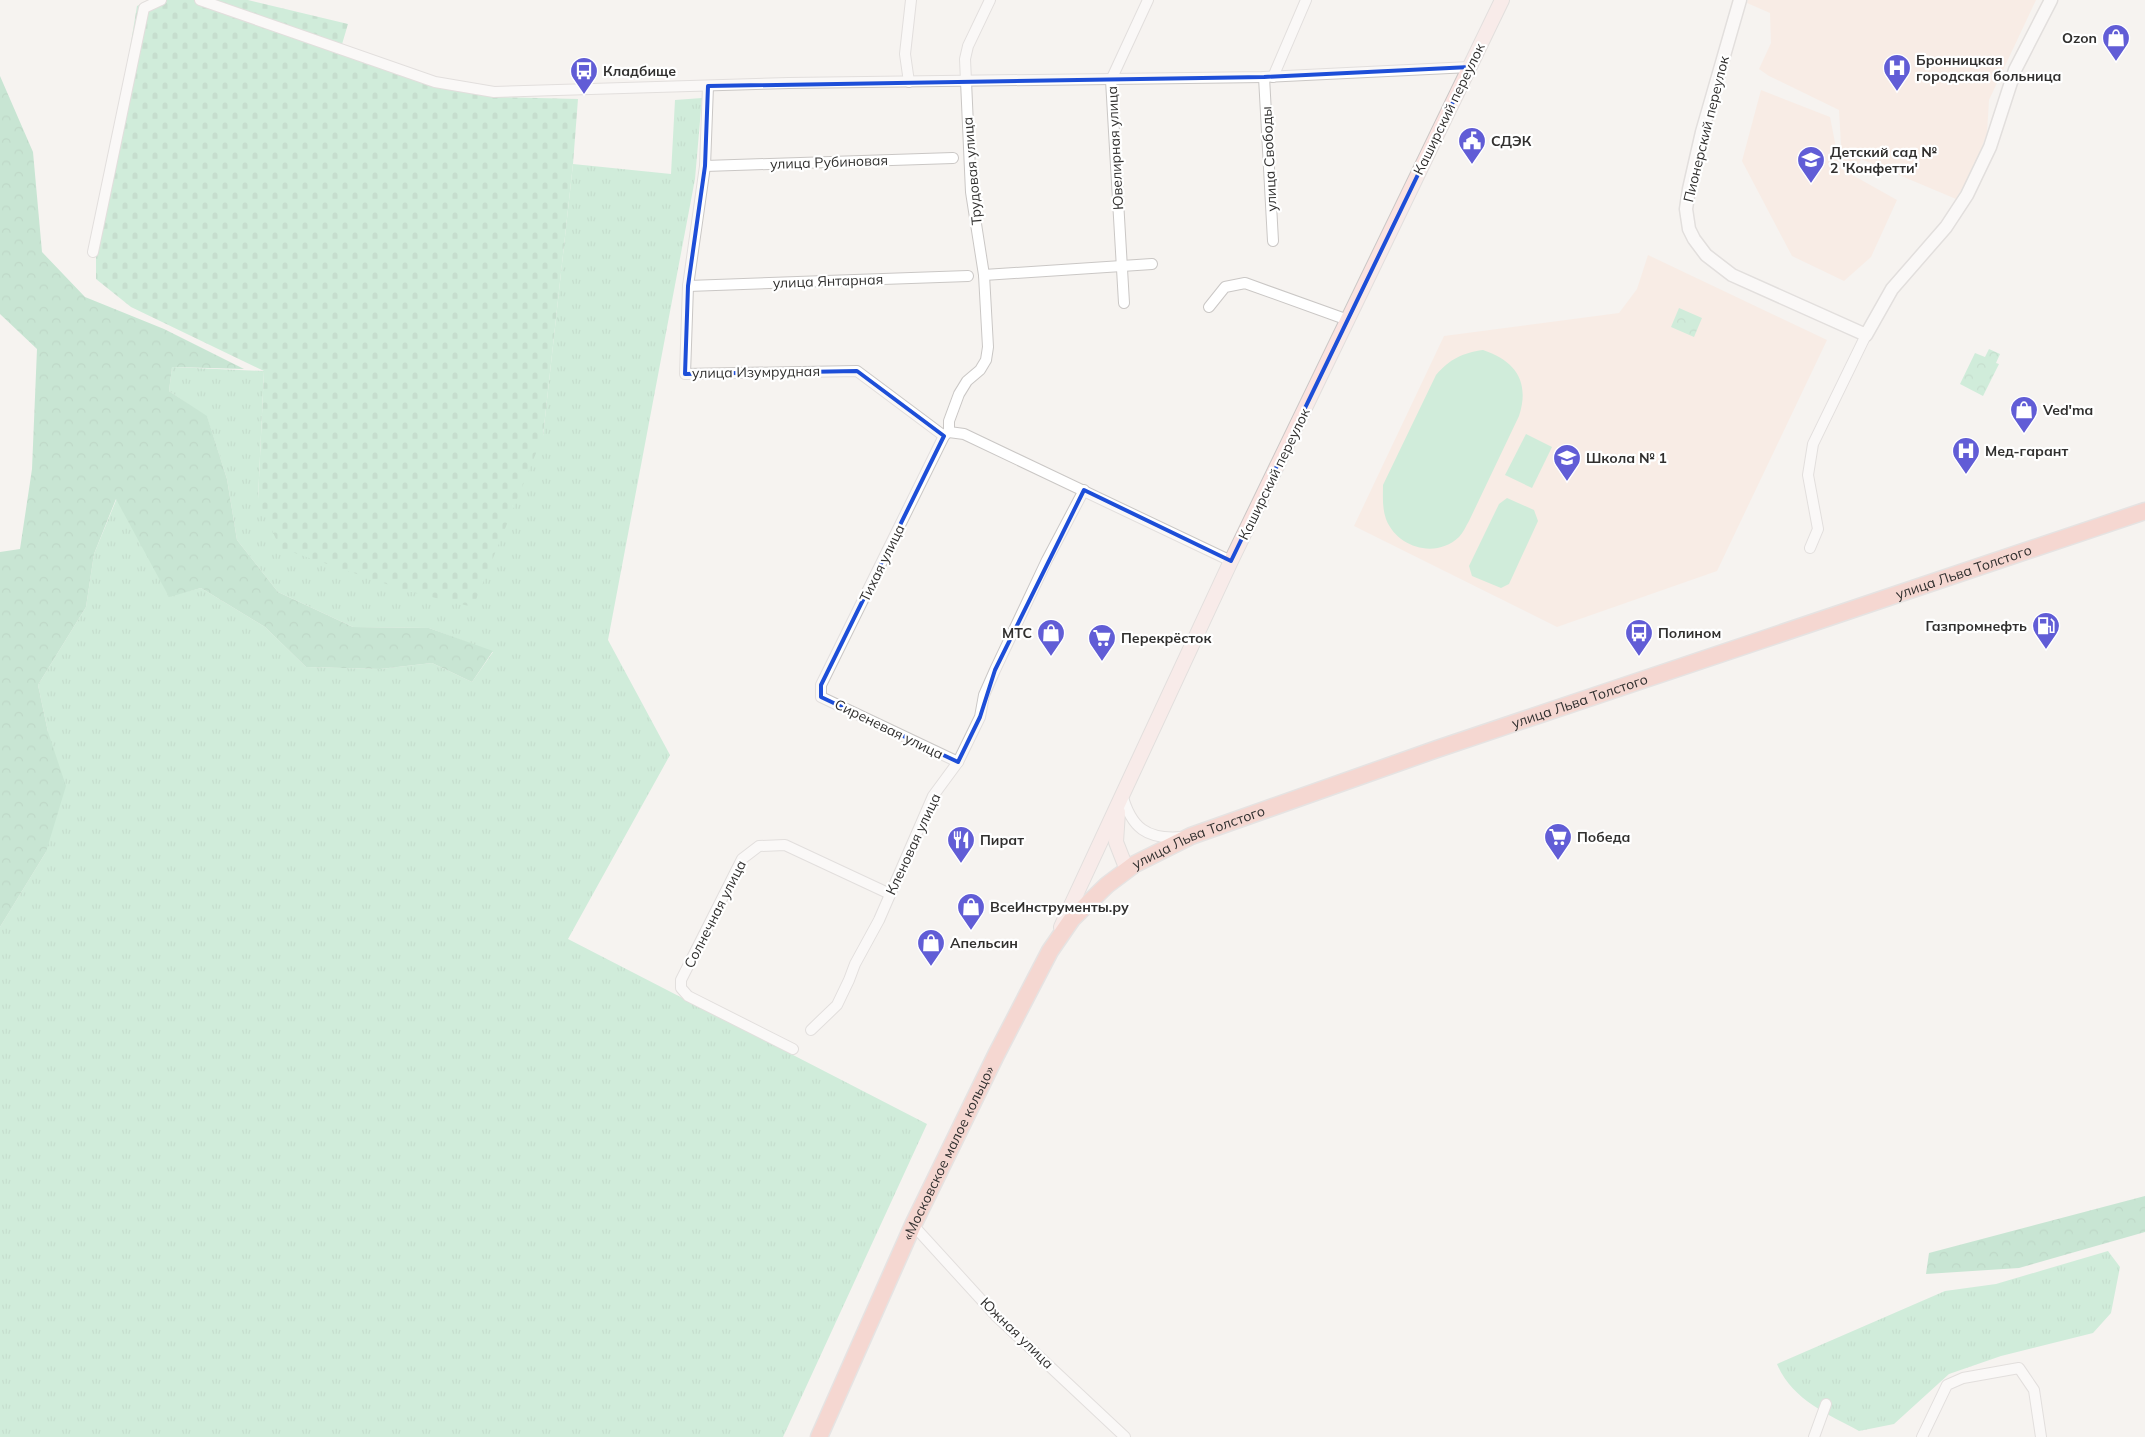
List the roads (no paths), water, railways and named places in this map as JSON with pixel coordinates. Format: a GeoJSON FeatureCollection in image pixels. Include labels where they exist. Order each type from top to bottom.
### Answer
{"type":"FeatureCollection","features":[{"type":"Feature","properties":{"kind":"highway","name":"улица Льва Толстого"},"geometry":{"type":"LineString","coordinates":[[1050,951],[1083,907],[1127,870],[1153,854],[1191,836],[1437,749],[2145,511]]}},
{"type":"Feature","properties":{"kind":"highway","name":"«Московское малое кольцо»"},"geometry":{"type":"LineString","coordinates":[[825,1434],[855,1358],[914,1225],[996,1055],[1050,951]]}},
{"type":"Feature","properties":{"kind":"main road","name":"Каширский переулок"},"geometry":{"type":"LineString","coordinates":[[1050,951],[1231,561],[1502,0]]}},
{"type":"Feature","properties":{"kind":"main road"},"geometry":{"type":"LineString","coordinates":[[1122,794],[1118,812],[1116,842],[1127,870]]}},
{"type":"Feature","properties":{"kind":"street"},"geometry":{"type":"LineString","coordinates":[[92,252],[144,8],[160,0]]}},
{"type":"Feature","properties":{"kind":"street"},"geometry":{"type":"LineString","coordinates":[[200,0],[435,82],[486,91],[789,83],[1268,77],[1470,67]]}},
{"type":"Feature","properties":{"kind":"street"},"geometry":{"type":"LineString","coordinates":[[909,82],[906,54],[911,0]]}},
{"type":"Feature","properties":{"kind":"street","name":"Трудовая улица"},"geometry":{"type":"LineString","coordinates":[[988,347],[984,274],[971,192],[965,59],[968,46],[990,0]]}},
{"type":"Feature","properties":{"kind":"street","name":"Ювелирная улица"},"geometry":{"type":"LineString","coordinates":[[1124,303],[1111,80],[1148,0]]}},
{"type":"Feature","properties":{"kind":"street","name":"улица Свободы"},"geometry":{"type":"LineString","coordinates":[[1273,241],[1268,77],[1306,0]]}},
{"type":"Feature","properties":{"kind":"street","name":"Пионерский переулок"},"geometry":{"type":"LineString","coordinates":[[1740,0],[1702,132],[1689,189],[1686,209],[1689,229],[1694,240],[1706,256],[1732,275],[1866,335]]}},
{"type":"Feature","properties":{"kind":"street"},"geometry":{"type":"LineString","coordinates":[[1810,548],[1818,529],[1808,480],[1813,444],[1866,335],[1892,289],[1946,227],[1967,195],[1995,134],[2015,70],[2051,0]]}},
{"type":"Feature","properties":{"kind":"street","name":"улица Изумрудная"},"geometry":{"type":"LineString","coordinates":[[708,86],[705,166],[688,286],[685,374],[857,371],[947,434]]}},
{"type":"Feature","properties":{"kind":"street","name":"улица Рубиновая"},"geometry":{"type":"LineString","coordinates":[[705,166],[953,158]]}},
{"type":"Feature","properties":{"kind":"street"},"geometry":{"type":"LineString","coordinates":[[984,274],[1152,264]]}},
{"type":"Feature","properties":{"kind":"street","name":"улица Янтарная"},"geometry":{"type":"LineString","coordinates":[[688,286],[968,276]]}},
{"type":"Feature","properties":{"kind":"street"},"geometry":{"type":"LineString","coordinates":[[1208,307],[1225,287],[1245,283],[1348,320]]}},
{"type":"Feature","properties":{"kind":"street","name":"Тихая улица"},"geometry":{"type":"LineString","coordinates":[[821,697],[822,685],[947,434],[949,421],[959,394],[968,381],[980,370],[986,360],[988,347]]}},
{"type":"Feature","properties":{"kind":"street"},"geometry":{"type":"LineString","coordinates":[[947,434],[964,434],[1231,561]]}},
{"type":"Feature","properties":{"kind":"street","name":"Кленовая улица"},"geometry":{"type":"LineString","coordinates":[[810,1030],[837,1005],[855,964],[879,920],[933,796],[958,762],[980,716],[984,695],[995,670],[1047,560],[1084,490]]}},
{"type":"Feature","properties":{"kind":"street","name":"Сиреневая улица"},"geometry":{"type":"LineString","coordinates":[[821,697],[958,762]]}},
{"type":"Feature","properties":{"kind":"street"},"geometry":{"type":"LineString","coordinates":[[1122,794],[1128,815],[1135,825],[1145,832],[1174,838],[1191,836]]}},
{"type":"Feature","properties":{"kind":"street","name":"Солнечная улица"},"geometry":{"type":"LineString","coordinates":[[793,1049],[688,996],[681,988],[681,980],[742,859],[759,846],[773,844],[792,848],[890,894]]}},
{"type":"Feature","properties":{"kind":"street","name":"Южная улица"},"geometry":{"type":"LineString","coordinates":[[914,1225],[996,1316],[1125,1437]]}},
{"type":"Feature","properties":{"kind":"street"},"geometry":{"type":"LineString","coordinates":[[1922,1437],[1947,1386],[1963,1378],[2019,1368],[2034,1390],[2041,1437]]}},
{"type":"Feature","properties":{"kind":"street"},"geometry":{"type":"LineString","coordinates":[[1814,1437],[1826,1404]]}},
{"type":"Feature","properties":{"kind":"place","name":"Ozon"},"geometry":{"type":"Point","coordinates":[2116,62]}},
{"type":"Feature","properties":{"kind":"place","name":"Бронницкая городская больница"},"geometry":{"type":"Point","coordinates":[1897,92]}},
{"type":"Feature","properties":{"kind":"place","name":"Кладбище"},"geometry":{"type":"Point","coordinates":[584,95]}},
{"type":"Feature","properties":{"kind":"place","name":"СДЭК"},"geometry":{"type":"Point","coordinates":[1472,165]}},
{"type":"Feature","properties":{"kind":"place","name":"Детский сад № 2 'Конфетти'"},"geometry":{"type":"Point","coordinates":[1811,184]}},
{"type":"Feature","properties":{"kind":"place","name":"Ved'ma"},"geometry":{"type":"Point","coordinates":[2024,434]}},
{"type":"Feature","properties":{"kind":"place","name":"Мед-гарант"},"geometry":{"type":"Point","coordinates":[1966,475]}},
{"type":"Feature","properties":{"kind":"place","name":"Школа № 1"},"geometry":{"type":"Point","coordinates":[1567,482]}},
{"type":"Feature","properties":{"kind":"place","name":"Газпромнефть"},"geometry":{"type":"Point","coordinates":[2046,650]}},
{"type":"Feature","properties":{"kind":"place","name":"МТС"},"geometry":{"type":"Point","coordinates":[1051,657]}},
{"type":"Feature","properties":{"kind":"place","name":"Полином"},"geometry":{"type":"Point","coordinates":[1639,657]}},
{"type":"Feature","properties":{"kind":"place","name":"Перекрёсток"},"geometry":{"type":"Point","coordinates":[1102,662]}},
{"type":"Feature","properties":{"kind":"place","name":"Победа"},"geometry":{"type":"Point","coordinates":[1558,861]}},
{"type":"Feature","properties":{"kind":"place","name":"Пират"},"geometry":{"type":"Point","coordinates":[961,864]}},
{"type":"Feature","properties":{"kind":"place","name":"ВсеИнструменты.ру"},"geometry":{"type":"Point","coordinates":[971,931]}},
{"type":"Feature","properties":{"kind":"place","name":"Апельсин"},"geometry":{"type":"Point","coordinates":[931,967]}}]}
